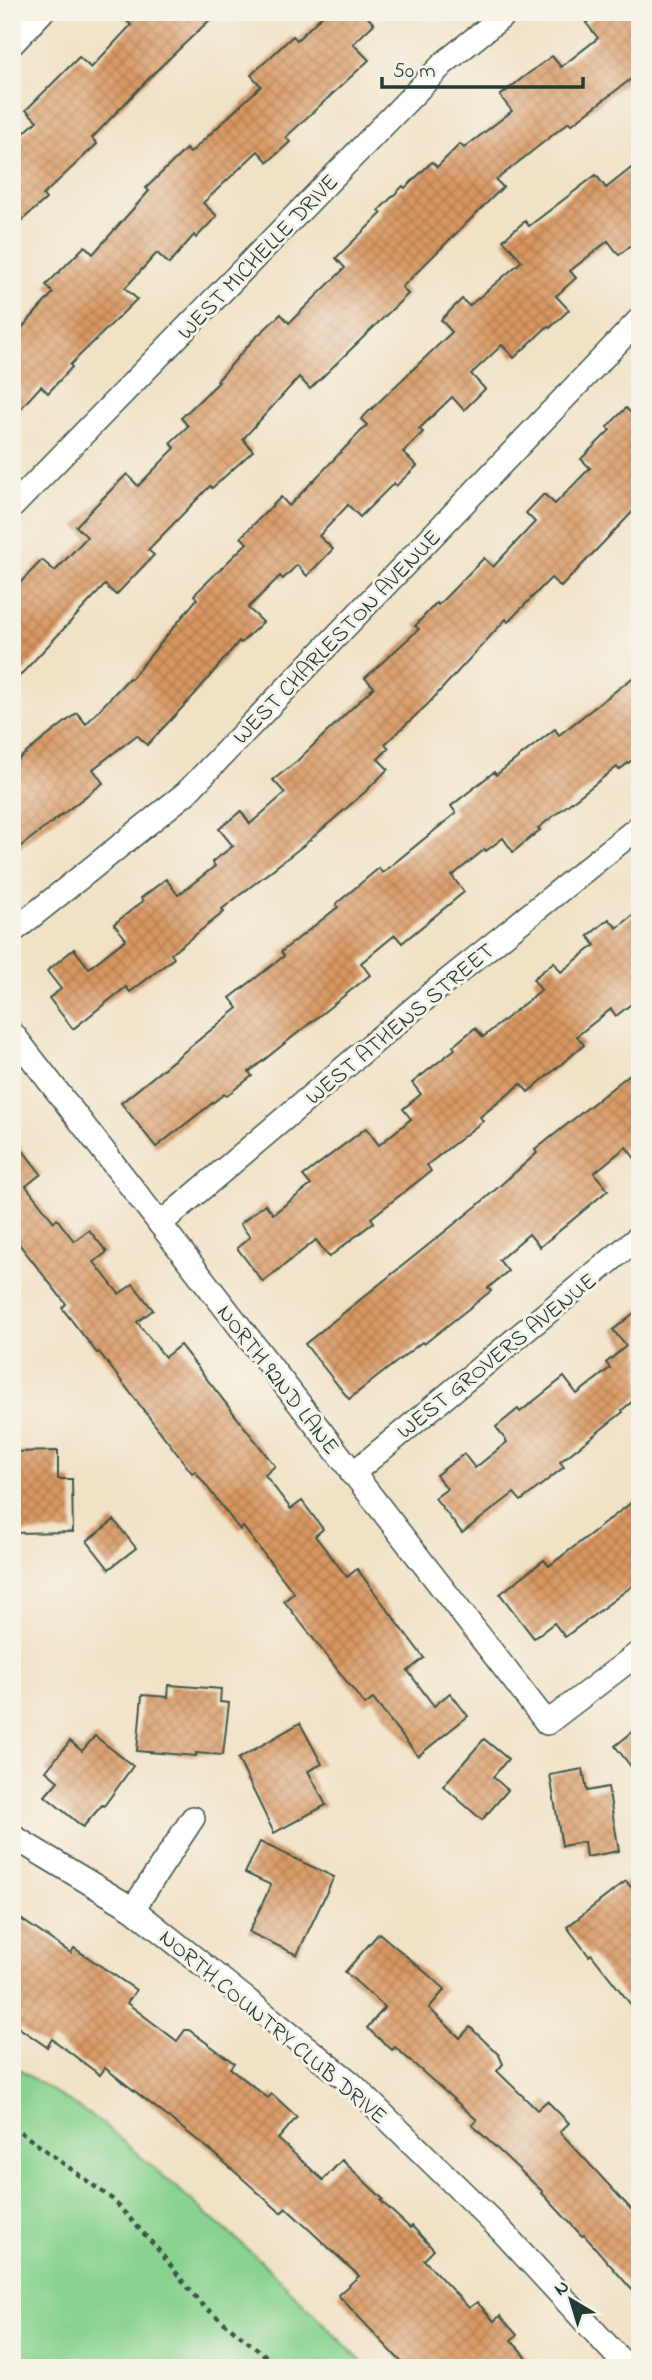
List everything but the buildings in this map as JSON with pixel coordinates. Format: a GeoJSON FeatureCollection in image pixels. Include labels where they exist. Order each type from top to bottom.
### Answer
{"type":"FeatureCollection","features":[{"type":"Feature","properties":{"kind":"street"},"geometry":{"type":"LineString","coordinates":[[12,44],[42,12]]}},
{"type":"Feature","properties":{"kind":"street","name":"WEST MICHELLE DRIVE"},"geometry":{"type":"LineString","coordinates":[[12,507],[444,63],[508,12]]}},
{"type":"Feature","properties":{"kind":"street","name":"WEST CHARLESTON AVENUE"},"geometry":{"type":"LineString","coordinates":[[12,932],[186,793],[640,319]]}},
{"type":"Feature","properties":{"kind":"street","name":"WEST ATHENS STREET"},"geometry":{"type":"LineString","coordinates":[[160,1224],[431,995],[640,826]]}},
{"type":"Feature","properties":{"kind":"street","name":"NORTH 92ND LANE"},"geometry":{"type":"LineString","coordinates":[[12,1033],[548,1723],[640,1652]]}},
{"type":"Feature","properties":{"kind":"street","name":"WEST GROVERS AVENUE"},"geometry":{"type":"LineString","coordinates":[[352,1474],[640,1236]]}},
{"type":"Feature","properties":{"kind":"street"},"geometry":{"type":"LineString","coordinates":[[133,1909],[193,1818]]}},
{"type":"Feature","properties":{"kind":"street","name":"NORTH COUNTRY CLUB DRIVE"},"geometry":{"type":"LineString","coordinates":[[12,1836],[133,1909],[351,2083],[500,2230],[628,2368]]}},
{"type":"Feature","properties":{"kind":"path"},"geometry":{"type":"LineString","coordinates":[[12,2126],[112,2199],[156,2247],[201,2304],[281,2368]]}},
{"type":"Feature","properties":{"kind":"green space"},"geometry":{"type":"Polygon","coordinates":[[[12,2065],[102,2123],[259,2259],[368,2368],[12,2368],[12,2065]]]}}]}
